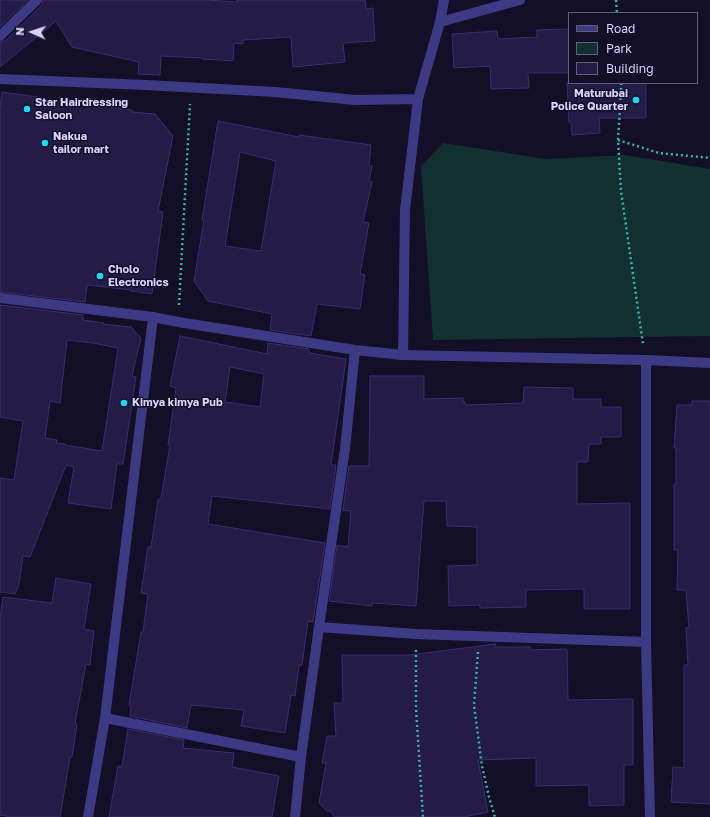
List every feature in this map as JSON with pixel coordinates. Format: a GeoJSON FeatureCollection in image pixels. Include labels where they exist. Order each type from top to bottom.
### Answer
{"type":"FeatureCollection","features":[{"type":"Feature","properties":{"kind":"street"},"geometry":{"type":"LineString","coordinates":[[0,36],[37,0]]}},
{"type":"Feature","properties":{"kind":"street"},"geometry":{"type":"LineString","coordinates":[[403,355],[405,210],[418,99],[440,22],[444,0]]}},
{"type":"Feature","properties":{"kind":"street"},"geometry":{"type":"LineString","coordinates":[[440,22],[520,0]]}},
{"type":"Feature","properties":{"kind":"street"},"geometry":{"type":"LineString","coordinates":[[0,79],[146,84],[191,88],[275,92],[355,100],[418,99]]}},
{"type":"Feature","properties":{"kind":"street"},"geometry":{"type":"LineString","coordinates":[[0,298],[153,318],[355,350],[403,355],[646,360],[710,363]]}},
{"type":"Feature","properties":{"kind":"street"},"geometry":{"type":"LineString","coordinates":[[88,817],[106,718],[153,318]]}},
{"type":"Feature","properties":{"kind":"street"},"geometry":{"type":"LineString","coordinates":[[295,817],[301,757],[345,449],[355,350]]}},
{"type":"Feature","properties":{"kind":"street"},"geometry":{"type":"LineString","coordinates":[[646,360],[646,642],[650,817]]}},
{"type":"Feature","properties":{"kind":"street"},"geometry":{"type":"LineString","coordinates":[[319,627],[416,634],[646,642]]}},
{"type":"Feature","properties":{"kind":"street"},"geometry":{"type":"LineString","coordinates":[[106,718],[301,757]]}},
{"type":"Feature","properties":{"kind":"path"},"geometry":{"type":"LineString","coordinates":[[616,0],[617,12]]}},
{"type":"Feature","properties":{"kind":"path"},"geometry":{"type":"LineString","coordinates":[[621,84],[618,140],[620,190],[646,360]]}},
{"type":"Feature","properties":{"kind":"path"},"geometry":{"type":"LineString","coordinates":[[178,322],[191,88]]}},
{"type":"Feature","properties":{"kind":"path"},"geometry":{"type":"LineString","coordinates":[[618,140],[659,153],[710,158]]}},
{"type":"Feature","properties":{"kind":"path"},"geometry":{"type":"LineString","coordinates":[[416,634],[416,708],[423,817]]}},
{"type":"Feature","properties":{"kind":"path"},"geometry":{"type":"LineString","coordinates":[[479,636],[474,705],[482,766],[495,817]]}},
{"type":"Feature","properties":{"kind":"green space"},"geometry":{"type":"Polygon","coordinates":[[[443,143],[546,159],[626,155],[710,169],[710,336],[433,340],[421,166],[443,143]]]}},
{"type":"Feature","properties":{"kind":"building"},"geometry":{"type":"Polygon","coordinates":[[[0,0],[28,0],[0,27],[0,0]]]}},
{"type":"Feature","properties":{"kind":"building"},"geometry":{"type":"Polygon","coordinates":[[[43,0],[207,0],[237,2],[237,0],[365,0],[366,9],[373,8],[375,41],[343,43],[345,62],[293,67],[291,37],[243,40],[243,44],[234,43],[233,61],[161,56],[160,75],[138,74],[139,62],[72,47],[56,21],[0,67],[0,42],[5,41],[42,5],[43,0]]]}},
{"type":"Feature","properties":{"kind":"building"},"geometry":{"type":"Polygon","coordinates":[[[568,29],[568,73],[528,73],[529,88],[491,89],[490,66],[454,68],[452,34],[497,31],[498,39],[537,37],[537,30],[568,29]]]}},
{"type":"Feature","properties":{"kind":"building"},"geometry":{"type":"Polygon","coordinates":[[[567,83],[646,84],[646,118],[599,118],[600,133],[572,135],[571,122],[569,122],[567,83]]]}},
{"type":"Feature","properties":{"kind":"building"},"geometry":{"type":"Polygon","coordinates":[[[2,92],[132,110],[132,112],[155,114],[173,136],[158,211],[163,212],[152,294],[87,285],[85,302],[0,292],[0,109],[2,92]]]}},
{"type":"Feature","properties":{"kind":"building"},"geometry":{"type":"Polygon","coordinates":[[[218,121],[299,137],[299,135],[371,145],[369,166],[372,166],[369,181],[372,182],[363,222],[369,223],[360,274],[365,275],[360,309],[317,304],[311,336],[270,330],[272,314],[208,301],[194,281],[204,220],[202,220],[218,121]],[[240,152],[225,246],[261,251],[276,161],[240,152]]]}},
{"type":"Feature","properties":{"kind":"building"},"geometry":{"type":"Polygon","coordinates":[[[0,305],[83,315],[83,320],[131,327],[141,338],[132,376],[136,377],[123,464],[117,464],[111,509],[68,503],[74,467],[66,465],[30,557],[23,556],[19,584],[15,594],[0,592],[0,478],[14,480],[23,421],[0,417],[0,305]],[[67,340],[60,403],[50,401],[45,438],[57,440],[56,443],[102,451],[118,348],[67,340]]]}},
{"type":"Feature","properties":{"kind":"building"},"geometry":{"type":"Polygon","coordinates":[[[180,336],[267,354],[268,343],[309,349],[309,353],[346,359],[331,465],[336,465],[330,509],[212,496],[208,524],[325,543],[313,622],[308,621],[302,665],[299,665],[295,696],[291,695],[285,733],[241,726],[244,710],[191,705],[187,728],[130,716],[131,706],[129,705],[141,632],[143,632],[148,594],[141,593],[148,547],[151,547],[158,499],[161,499],[170,445],[168,445],[176,388],[170,386],[180,336]],[[230,367],[225,402],[260,407],[264,374],[230,367]]]}},
{"type":"Feature","properties":{"kind":"building"},"geometry":{"type":"Polygon","coordinates":[[[370,376],[424,376],[424,399],[463,398],[465,405],[523,403],[524,387],[573,388],[573,399],[601,399],[601,407],[621,407],[621,437],[601,437],[601,444],[589,444],[588,462],[577,462],[577,504],[630,503],[630,609],[584,609],[584,589],[526,590],[526,607],[480,608],[480,605],[449,606],[448,566],[477,565],[477,527],[447,526],[446,501],[424,501],[416,606],[372,603],[372,606],[329,601],[337,545],[348,547],[351,511],[343,510],[349,466],[369,466],[370,376]]]}},
{"type":"Feature","properties":{"kind":"building"},"geometry":{"type":"Polygon","coordinates":[[[692,401],[710,401],[710,804],[671,802],[673,767],[684,768],[684,665],[688,665],[686,628],[689,627],[686,590],[677,590],[678,550],[674,550],[674,484],[676,484],[676,448],[674,448],[677,405],[692,405],[692,401]]]}},
{"type":"Feature","properties":{"kind":"building"},"geometry":{"type":"Polygon","coordinates":[[[56,578],[91,584],[84,629],[94,631],[90,665],[86,664],[75,723],[77,724],[72,757],[70,757],[60,817],[11,817],[0,815],[0,620],[3,597],[52,603],[56,578]]]}},
{"type":"Feature","properties":{"kind":"building"},"geometry":{"type":"Polygon","coordinates":[[[495,644],[495,647],[530,647],[530,650],[567,649],[568,700],[633,699],[633,765],[624,765],[624,805],[589,806],[589,785],[536,786],[536,758],[478,760],[488,812],[464,817],[334,817],[331,811],[327,811],[319,803],[326,763],[322,763],[327,736],[336,736],[334,703],[343,703],[342,655],[410,655],[495,644]]]}},
{"type":"Feature","properties":{"kind":"building"},"geometry":{"type":"Polygon","coordinates":[[[128,729],[184,740],[183,748],[234,753],[232,767],[279,776],[272,817],[109,817],[118,766],[122,767],[128,729]]]}},
{"type":"Feature","properties":{"kind":"place","name":"Maturubai Police Quarter"},"geometry":{"type":"Point","coordinates":[636,100]}},
{"type":"Feature","properties":{"kind":"place","name":"Star Hairdressing Saloon"},"geometry":{"type":"Point","coordinates":[27,109]}},
{"type":"Feature","properties":{"kind":"place","name":"Nakua tailor mart"},"geometry":{"type":"Point","coordinates":[45,143]}},
{"type":"Feature","properties":{"kind":"place","name":"Cholo Electronics"},"geometry":{"type":"Point","coordinates":[100,276]}},
{"type":"Feature","properties":{"kind":"place","name":"Kimya kimya Pub"},"geometry":{"type":"Point","coordinates":[124,403]}}]}
